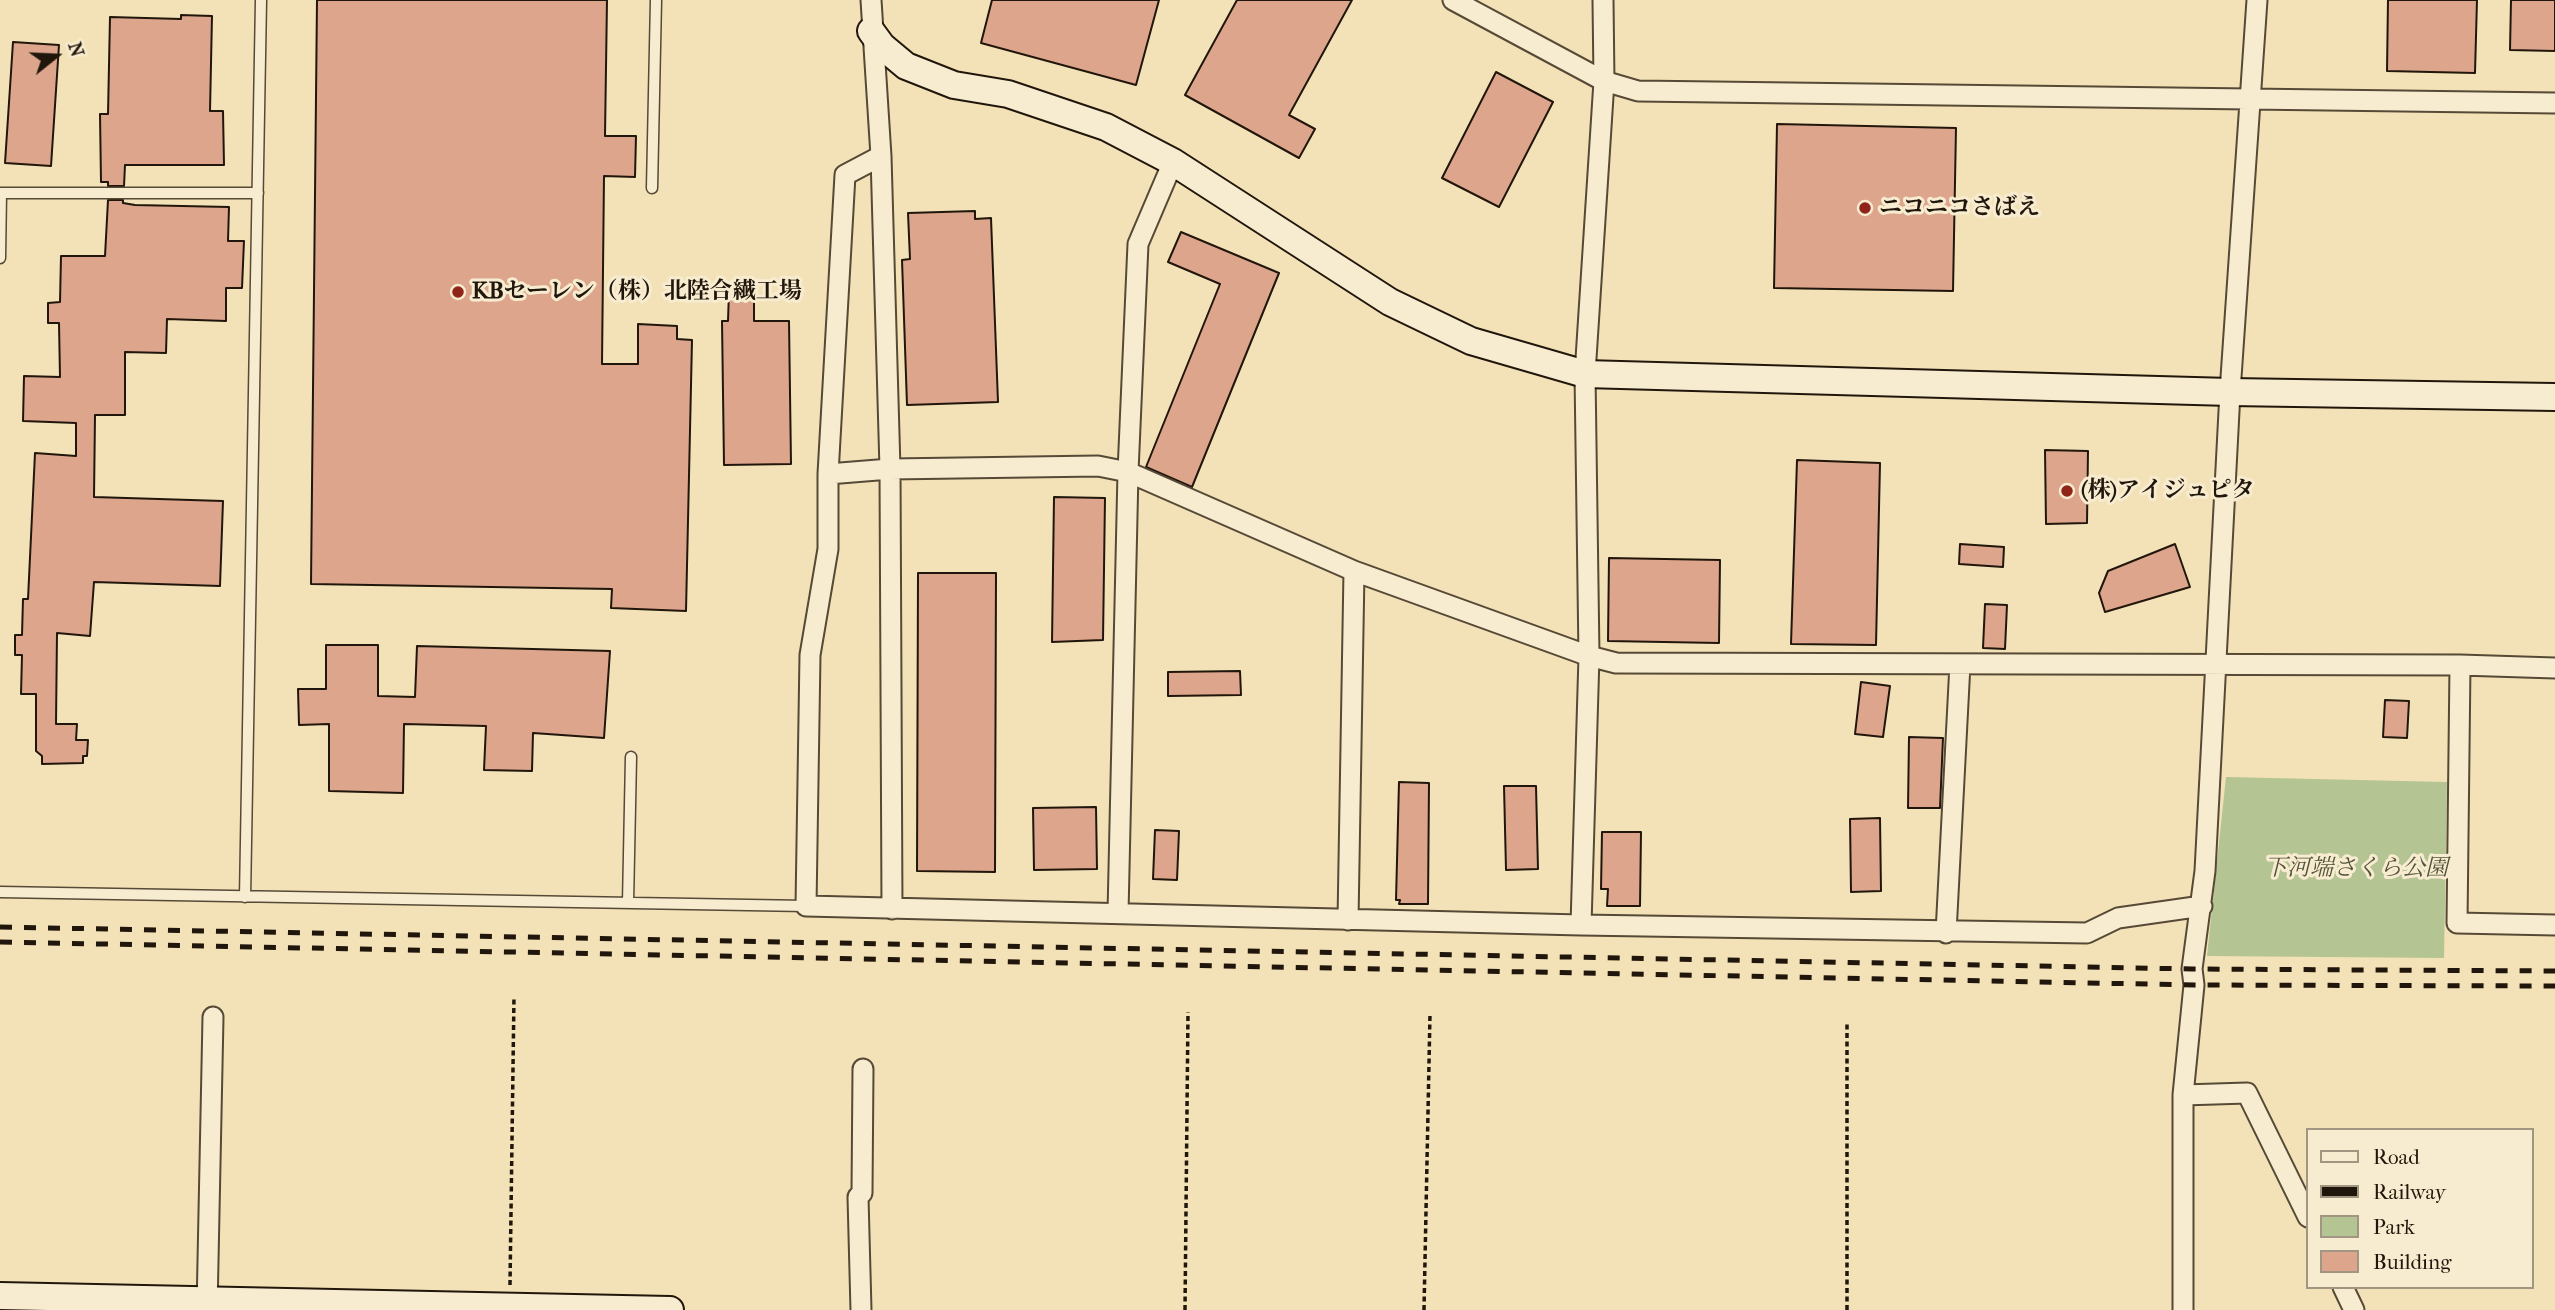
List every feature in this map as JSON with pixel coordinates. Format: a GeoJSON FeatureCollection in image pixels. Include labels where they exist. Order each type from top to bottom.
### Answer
{"type":"FeatureCollection","features":[{"type":"Feature","properties":{"kind":"street"},"geometry":{"type":"LineString","coordinates":[[871,0],[881,156],[890,469],[892,908]]}},
{"type":"Feature","properties":{"kind":"street"},"geometry":{"type":"LineString","coordinates":[[1453,0],[1604,81],[1638,91],[2555,103]]}},
{"type":"Feature","properties":{"kind":"street"},"geometry":{"type":"LineString","coordinates":[[1581,925],[1588,656],[1585,374],[1604,81],[1603,0]]}},
{"type":"Feature","properties":{"kind":"street"},"geometry":{"type":"LineString","coordinates":[[2183,1310],[2183,1095],[2194,985],[2192,969],[2202,906],[2218,666],[2230,392],[2257,0]]}},
{"type":"Feature","properties":{"kind":"street"},"geometry":{"type":"LineString","coordinates":[[871,31],[882,46],[906,66],[954,85],[1008,94],[1106,127],[1173,162],[1390,302],[1471,341],[1585,374],[2230,392],[2555,397]]}},
{"type":"Feature","properties":{"kind":"street"},"geometry":{"type":"LineString","coordinates":[[881,156],[845,175],[828,474],[828,549],[810,655],[806,906],[1946,933],[2087,933],[2118,918],[2202,906]]}},
{"type":"Feature","properties":{"kind":"street"},"geometry":{"type":"LineString","coordinates":[[1118,913],[1128,472],[1138,244],[1173,162]]}},
{"type":"Feature","properties":{"kind":"street"},"geometry":{"type":"LineString","coordinates":[[828,474],[890,469],[1098,466],[1128,472],[1354,571],[1588,656],[1616,663],[2460,665],[2555,668]]}},
{"type":"Feature","properties":{"kind":"street"},"geometry":{"type":"LineString","coordinates":[[1348,920],[1354,571]]}},
{"type":"Feature","properties":{"kind":"street"},"geometry":{"type":"LineString","coordinates":[[1946,933],[1960,664]]}},
{"type":"Feature","properties":{"kind":"street"},"geometry":{"type":"LineString","coordinates":[[2460,665],[2457,923],[2555,925]]}},
{"type":"Feature","properties":{"kind":"street"},"geometry":{"type":"LineString","coordinates":[[207,1305],[214,1017]]}},
{"type":"Feature","properties":{"kind":"street"},"geometry":{"type":"LineString","coordinates":[[861,1310],[858,1196],[862,1193],[863,1069]]}},
{"type":"Feature","properties":{"kind":"street"},"geometry":{"type":"LineString","coordinates":[[2183,1095],[2247,1093],[2306,1213]]}},
{"type":"Feature","properties":{"kind":"street"},"geometry":{"type":"LineString","coordinates":[[2344,1289],[2354,1310]]}},
{"type":"Feature","properties":{"kind":"street"},"geometry":{"type":"LineString","coordinates":[[0,1296],[207,1305],[670,1310]]}},
{"type":"Feature","properties":{"kind":"lane"},"geometry":{"type":"LineString","coordinates":[[245,897],[261,0]]}},
{"type":"Feature","properties":{"kind":"lane"},"geometry":{"type":"LineString","coordinates":[[652,188],[656,0]]}},
{"type":"Feature","properties":{"kind":"lane"},"geometry":{"type":"LineString","coordinates":[[0,258],[1,193],[258,193]]}},
{"type":"Feature","properties":{"kind":"lane"},"geometry":{"type":"LineString","coordinates":[[628,903],[631,757]]}},
{"type":"Feature","properties":{"kind":"lane"},"geometry":{"type":"LineString","coordinates":[[0,892],[806,906]]}},
{"type":"Feature","properties":{"kind":"path"},"geometry":{"type":"LineString","coordinates":[[509,1307],[514,996]]}},
{"type":"Feature","properties":{"kind":"path"},"geometry":{"type":"LineString","coordinates":[[1185,1310],[1188,1012]]}},
{"type":"Feature","properties":{"kind":"path"},"geometry":{"type":"LineString","coordinates":[[1424,1310],[1430,1014]]}},
{"type":"Feature","properties":{"kind":"path"},"geometry":{"type":"LineString","coordinates":[[1847,1021],[1847,1310]]}},
{"type":"Feature","properties":{"kind":"green space","name":"下河端さくら公園"},"geometry":{"type":"Polygon","coordinates":[[[2226,777],[2447,782],[2444,958],[2207,956],[2226,777]]]}},
{"type":"Feature","properties":{"kind":"building","name":"KBセーレン（株）北陸合繊工場"},"geometry":{"type":"Polygon","coordinates":[[[317,0],[607,0],[605,136],[636,136],[635,177],[604,176],[602,364],[638,364],[638,324],[677,326],[677,339],[692,340],[686,611],[611,608],[612,589],[311,584],[317,0]]]}},
{"type":"Feature","properties":{"kind":"building"},"geometry":{"type":"Polygon","coordinates":[[[992,0],[1159,0],[1136,85],[981,43],[992,0]]]}},
{"type":"Feature","properties":{"kind":"building"},"geometry":{"type":"Polygon","coordinates":[[[1237,0],[1352,0],[1289,115],[1315,129],[1299,158],[1185,95],[1237,0]]]}},
{"type":"Feature","properties":{"kind":"building"},"geometry":{"type":"Polygon","coordinates":[[[2388,0],[2477,0],[2475,73],[2387,71],[2388,0]]]}},
{"type":"Feature","properties":{"kind":"building"},"geometry":{"type":"Polygon","coordinates":[[[2511,0],[2555,0],[2555,51],[2510,50],[2511,0]]]}},
{"type":"Feature","properties":{"kind":"building"},"geometry":{"type":"Polygon","coordinates":[[[181,15],[212,16],[210,111],[223,111],[224,165],[125,165],[124,186],[108,186],[108,182],[101,182],[100,114],[108,114],[110,17],[181,19],[181,15]]]}},
{"type":"Feature","properties":{"kind":"building"},"geometry":{"type":"Polygon","coordinates":[[[13,42],[59,45],[51,166],[5,163],[13,42]]]}},
{"type":"Feature","properties":{"kind":"building"},"geometry":{"type":"Polygon","coordinates":[[[1496,72],[1553,102],[1499,207],[1442,178],[1496,72]]]}},
{"type":"Feature","properties":{"kind":"building","name":"ニコニコさばえ"},"geometry":{"type":"Polygon","coordinates":[[[1777,124],[1956,128],[1953,291],[1774,288],[1777,124]]]}},
{"type":"Feature","properties":{"kind":"building"},"geometry":{"type":"Polygon","coordinates":[[[108,200],[123,200],[123,203],[135,205],[229,207],[228,241],[244,241],[242,288],[226,288],[226,321],[167,319],[166,353],[125,352],[125,415],[95,415],[94,497],[223,501],[220,586],[94,582],[90,636],[57,633],[56,724],[77,724],[76,740],[88,740],[87,756],[83,756],[83,763],[42,764],[42,756],[36,751],[36,694],[21,694],[22,655],[15,655],[15,635],[22,635],[23,599],[28,599],[35,453],[76,456],[76,423],[23,421],[24,376],[60,377],[59,323],[48,323],[48,303],[60,302],[61,256],[105,256],[108,200]]]}},
{"type":"Feature","properties":{"kind":"building"},"geometry":{"type":"Polygon","coordinates":[[[975,211],[975,219],[991,218],[998,402],[907,405],[902,260],[910,259],[908,213],[975,211]]]}},
{"type":"Feature","properties":{"kind":"building"},"geometry":{"type":"Polygon","coordinates":[[[1181,232],[1279,273],[1192,487],[1146,467],[1220,284],[1168,262],[1181,232]]]}},
{"type":"Feature","properties":{"kind":"building"},"geometry":{"type":"Polygon","coordinates":[[[729,291],[754,291],[754,321],[789,321],[791,464],[724,465],[722,321],[728,321],[729,291]]]}},
{"type":"Feature","properties":{"kind":"building"},"geometry":{"type":"Polygon","coordinates":[[[2045,450],[2088,451],[2087,523],[2046,524],[2045,450]]]}},
{"type":"Feature","properties":{"kind":"building"},"geometry":{"type":"Polygon","coordinates":[[[1797,460],[1880,463],[1876,645],[1791,644],[1797,460]]]}},
{"type":"Feature","properties":{"kind":"building"},"geometry":{"type":"Polygon","coordinates":[[[1054,497],[1105,498],[1103,640],[1052,642],[1054,497]]]}},
{"type":"Feature","properties":{"kind":"building"},"geometry":{"type":"Polygon","coordinates":[[[1960,544],[2004,547],[2003,567],[1959,564],[1960,544]]]}},
{"type":"Feature","properties":{"kind":"building"},"geometry":{"type":"Polygon","coordinates":[[[2175,544],[2190,587],[2105,612],[2099,593],[2108,571],[2175,544]]]}},
{"type":"Feature","properties":{"kind":"building"},"geometry":{"type":"Polygon","coordinates":[[[1609,558],[1720,560],[1719,643],[1608,641],[1609,558]]]}},
{"type":"Feature","properties":{"kind":"building"},"geometry":{"type":"Polygon","coordinates":[[[918,573],[996,573],[995,872],[917,871],[918,573]]]}},
{"type":"Feature","properties":{"kind":"building"},"geometry":{"type":"Polygon","coordinates":[[[1985,604],[2007,605],[2005,649],[1983,648],[1985,604]]]}},
{"type":"Feature","properties":{"kind":"building"},"geometry":{"type":"Polygon","coordinates":[[[326,645],[378,645],[378,696],[415,697],[417,646],[610,651],[604,738],[533,733],[532,771],[484,770],[486,726],[404,724],[403,793],[329,791],[329,724],[299,725],[298,689],[326,689],[326,645]]]}},
{"type":"Feature","properties":{"kind":"building"},"geometry":{"type":"Polygon","coordinates":[[[1240,671],[1241,695],[1168,696],[1168,672],[1240,671]]]}},
{"type":"Feature","properties":{"kind":"building"},"geometry":{"type":"Polygon","coordinates":[[[1861,682],[1890,686],[1883,737],[1855,734],[1861,682]]]}},
{"type":"Feature","properties":{"kind":"building"},"geometry":{"type":"Polygon","coordinates":[[[2385,700],[2409,701],[2407,738],[2383,737],[2385,700]]]}},
{"type":"Feature","properties":{"kind":"building"},"geometry":{"type":"Polygon","coordinates":[[[1909,737],[1943,738],[1940,808],[1908,808],[1909,737]]]}},
{"type":"Feature","properties":{"kind":"building"},"geometry":{"type":"Polygon","coordinates":[[[1399,782],[1429,783],[1428,904],[1399,904],[1400,900],[1396,900],[1399,782]]]}},
{"type":"Feature","properties":{"kind":"building"},"geometry":{"type":"Polygon","coordinates":[[[1504,786],[1536,786],[1538,869],[1506,870],[1504,786]]]}},
{"type":"Feature","properties":{"kind":"building"},"geometry":{"type":"Polygon","coordinates":[[[1096,807],[1097,869],[1034,870],[1033,808],[1096,807]]]}},
{"type":"Feature","properties":{"kind":"building"},"geometry":{"type":"Polygon","coordinates":[[[1880,818],[1881,891],[1851,892],[1850,819],[1880,818]]]}},
{"type":"Feature","properties":{"kind":"building"},"geometry":{"type":"Polygon","coordinates":[[[1155,830],[1179,831],[1177,880],[1153,879],[1155,830]]]}},
{"type":"Feature","properties":{"kind":"building"},"geometry":{"type":"Polygon","coordinates":[[[1602,832],[1641,832],[1640,906],[1607,906],[1608,889],[1601,889],[1602,832]]]}},
{"type":"Feature","properties":{"kind":"railway"},"geometry":{"type":"LineString","coordinates":[[0,927],[2192,969],[2555,971]]}},
{"type":"Feature","properties":{"kind":"railway"},"geometry":{"type":"LineString","coordinates":[[0,942],[2194,985],[2555,986]]}},
{"type":"Feature","properties":{"kind":"place","name":"ニコニコさばえ"},"geometry":{"type":"Point","coordinates":[1865,208]}},
{"type":"Feature","properties":{"kind":"place","name":"KBセーレン（株）北陸合繊工場"},"geometry":{"type":"Point","coordinates":[458,292]}},
{"type":"Feature","properties":{"kind":"place","name":"(株)アイジュピタ"},"geometry":{"type":"Point","coordinates":[2067,491]}}]}
